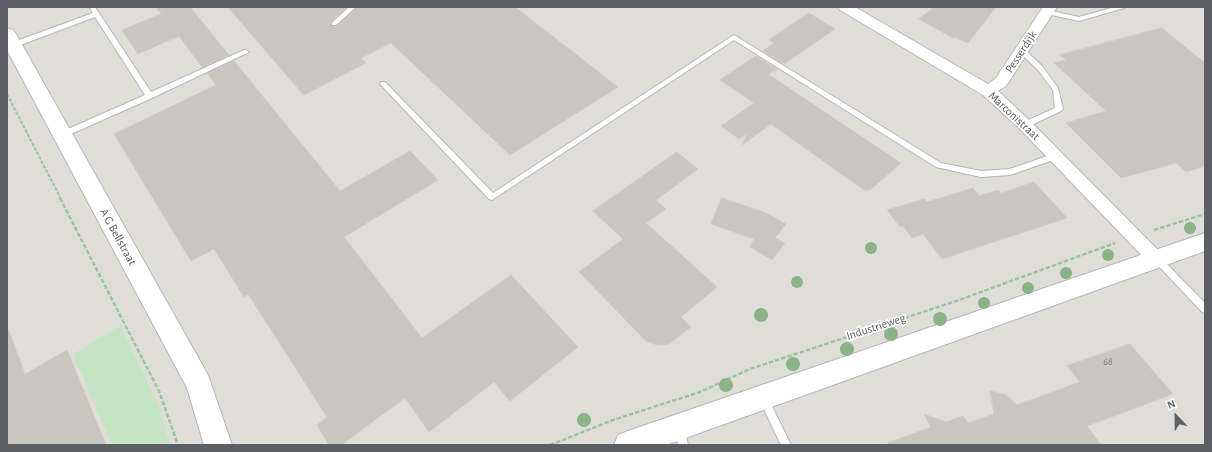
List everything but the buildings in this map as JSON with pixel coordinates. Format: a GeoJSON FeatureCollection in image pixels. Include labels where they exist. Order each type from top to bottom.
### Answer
{"type":"FeatureCollection","features":[{"type":"Feature","properties":{"kind":"street","name":"Marconistraat"},"geometry":{"type":"LineString","coordinates":[[844,7],[988,91],[1025,125],[1156,259]]}},
{"type":"Feature","properties":{"kind":"street","name":"Pesserdijk"},"geometry":{"type":"LineString","coordinates":[[988,91],[1001,82],[1048,9]]}},
{"type":"Feature","properties":{"kind":"street","name":"A G Bellstraat"},"geometry":{"type":"LineString","coordinates":[[10,40],[199,384],[218,445]]}},
{"type":"Feature","properties":{"kind":"street"},"geometry":{"type":"LineString","coordinates":[[628,445],[682,436],[764,398],[1205,242]]}},
{"type":"Feature","properties":{"kind":"lane"},"geometry":{"type":"LineString","coordinates":[[92,7],[150,96]]}},
{"type":"Feature","properties":{"kind":"lane"},"geometry":{"type":"LineString","coordinates":[[334,24],[353,7]]}},
{"type":"Feature","properties":{"kind":"lane"},"geometry":{"type":"LineString","coordinates":[[1048,9],[1079,19],[1122,7]]}},
{"type":"Feature","properties":{"kind":"lane"},"geometry":{"type":"LineString","coordinates":[[10,40],[96,14]]}},
{"type":"Feature","properties":{"kind":"lane"},"geometry":{"type":"LineString","coordinates":[[383,84],[492,197],[734,37],[940,165],[981,174],[1010,172],[1056,156]]}},
{"type":"Feature","properties":{"kind":"lane"},"geometry":{"type":"LineString","coordinates":[[1022,51],[1040,68],[1056,90],[1059,109],[1025,125]]}},
{"type":"Feature","properties":{"kind":"lane"},"geometry":{"type":"LineString","coordinates":[[62,136],[246,52]]}},
{"type":"Feature","properties":{"kind":"lane"},"geometry":{"type":"LineString","coordinates":[[1156,259],[1205,310]]}},
{"type":"Feature","properties":{"kind":"lane"},"geometry":{"type":"LineString","coordinates":[[764,398],[786,445]]}},
{"type":"Feature","properties":{"kind":"path"},"geometry":{"type":"LineString","coordinates":[[7,94],[159,391],[178,445]]}},
{"type":"Feature","properties":{"kind":"path","name":"Industrieweg"},"geometry":{"type":"LineString","coordinates":[[550,445],[613,420],[700,392],[750,369],[959,300],[1134,236],[1205,214]]}},
{"type":"Feature","properties":{"kind":"shaded area"},"geometry":{"type":"Polygon","coordinates":[[[7,7],[1205,7],[1205,445],[7,445],[7,7]]]}},
{"type":"Feature","properties":{"kind":"green space"},"geometry":{"type":"Polygon","coordinates":[[[121,326],[158,406],[170,445],[112,445],[73,354],[121,326]]]}}]}
